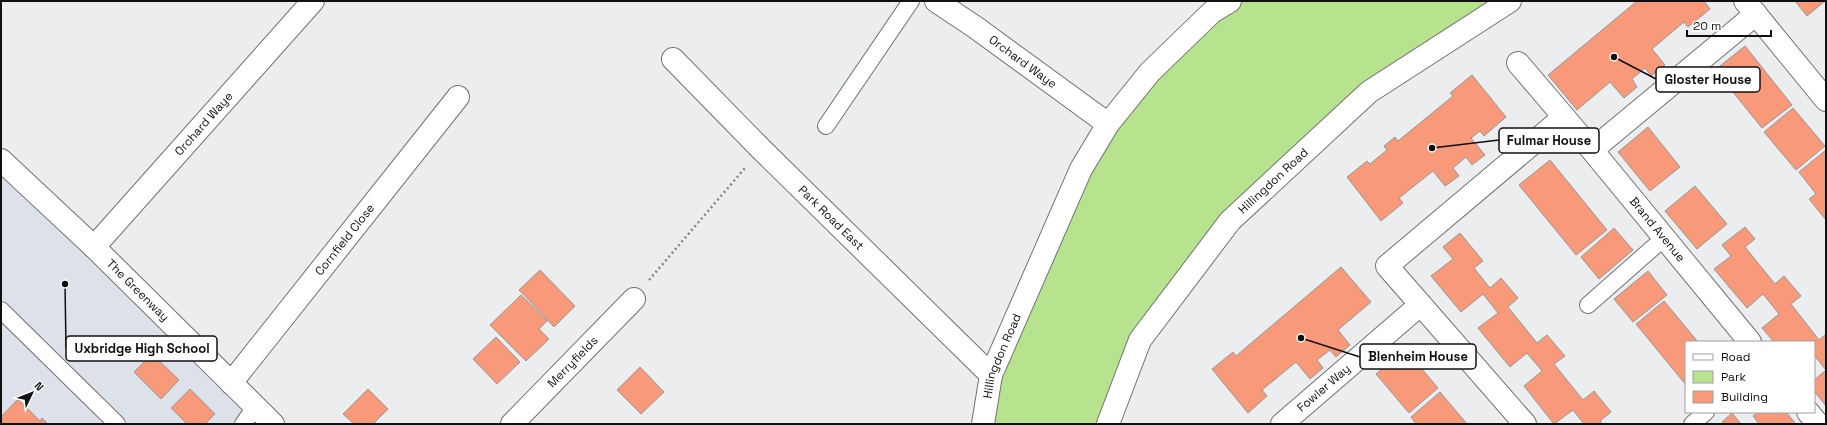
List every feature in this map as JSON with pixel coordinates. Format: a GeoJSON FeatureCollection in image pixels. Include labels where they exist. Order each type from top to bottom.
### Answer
{"type":"FeatureCollection","features":[{"type":"Feature","properties":{"kind":"street","name":"Orchard Waye"},"geometry":{"type":"LineString","coordinates":[[94,247],[313,1]]}},
{"type":"Feature","properties":{"kind":"street","name":"Orchard Waye"},"geometry":{"type":"LineString","coordinates":[[936,1],[975,27],[1108,124]]}},
{"type":"Feature","properties":{"kind":"street","name":"Hillingdon Road"},"geometry":{"type":"LineString","coordinates":[[983,424],[991,375],[1082,169],[1108,124],[1150,72],[1212,12],[1230,1]]}},
{"type":"Feature","properties":{"kind":"street","name":"Hillingdon Road"},"geometry":{"type":"LineString","coordinates":[[1108,424],[1140,340],[1230,221],[1369,92],[1510,1]]}},
{"type":"Feature","properties":{"kind":"street"},"geometry":{"type":"LineString","coordinates":[[1592,150],[1750,8],[1826,100]]}},
{"type":"Feature","properties":{"kind":"street","name":"Park Road East"},"geometry":{"type":"LineString","coordinates":[[673,59],[761,149],[991,375]]}},
{"type":"Feature","properties":{"kind":"street","name":"Brand Avenue"},"geometry":{"type":"LineString","coordinates":[[1518,63],[1592,150],[1749,341]]}},
{"type":"Feature","properties":{"kind":"street","name":"Cornfield Close"},"geometry":{"type":"LineString","coordinates":[[231,383],[458,97]]}},
{"type":"Feature","properties":{"kind":"street"},"geometry":{"type":"LineString","coordinates":[[1525,424],[1388,266],[1564,118]]}},
{"type":"Feature","properties":{"kind":"street","name":"The Greenway"},"geometry":{"type":"LineString","coordinates":[[1,160],[11,178],[94,247],[273,424]]}},
{"type":"Feature","properties":{"kind":"street","name":"Merryfields"},"geometry":{"type":"LineString","coordinates":[[512,424],[634,299]]}},
{"type":"Feature","properties":{"kind":"street","name":"Fowler Way"},"geometry":{"type":"LineString","coordinates":[[1282,424],[1420,304]]}},
{"type":"Feature","properties":{"kind":"street"},"geometry":{"type":"LineString","coordinates":[[1809,413],[1818,424]]}},
{"type":"Feature","properties":{"kind":"lane"},"geometry":{"type":"LineString","coordinates":[[826,126],[911,1]]}},
{"type":"Feature","properties":{"kind":"lane"},"geometry":{"type":"LineString","coordinates":[[1588,305],[1664,238]]}},
{"type":"Feature","properties":{"kind":"lane"},"geometry":{"type":"LineString","coordinates":[[1,310],[117,424]]}},
{"type":"Feature","properties":{"kind":"lane"},"geometry":{"type":"LineString","coordinates":[[242,424],[256,406]]}},
{"type":"Feature","properties":{"kind":"lane"},"geometry":{"type":"LineString","coordinates":[[1692,424],[1705,413]]}},
{"type":"Feature","properties":{"kind":"path"},"geometry":{"type":"LineString","coordinates":[[634,299],[761,149]]}},
{"type":"Feature","properties":{"kind":"shaded area"},"geometry":{"type":"Polygon","coordinates":[[[1,162],[273,424],[1,424],[1,162]]]}},
{"type":"Feature","properties":{"kind":"green space"},"geometry":{"type":"Polygon","coordinates":[[[1230,1],[1510,1],[1369,92],[1230,221],[1140,340],[1108,424],[983,424],[991,375],[1108,124],[1230,1]]]}},
{"type":"Feature","properties":{"kind":"building"},"geometry":{"type":"Polygon","coordinates":[[[1637,1],[1704,1],[1710,9],[1688,27],[1684,22],[1652,49],[1665,65],[1651,76],[1645,68],[1632,79],[1637,87],[1624,98],[1610,82],[1577,110],[1548,75],[1637,1]]]}},
{"type":"Feature","properties":{"kind":"building"},"geometry":{"type":"Polygon","coordinates":[[[1795,1],[1825,1],[1807,16],[1795,1]]]}},
{"type":"Feature","properties":{"kind":"building"},"geometry":{"type":"Polygon","coordinates":[[[1745,46],[1792,105],[1762,128],[1715,70],[1745,46]]]}},
{"type":"Feature","properties":{"kind":"building"},"geometry":{"type":"Polygon","coordinates":[[[1472,75],[1506,117],[1484,136],[1480,131],[1471,138],[1485,155],[1472,165],[1466,157],[1453,168],[1459,176],[1445,186],[1433,171],[1399,198],[1403,203],[1381,221],[1347,177],[1367,161],[1370,164],[1387,150],[1384,146],[1395,137],[1398,141],[1453,96],[1450,93],[1472,75]]]}},
{"type":"Feature","properties":{"kind":"building"},"geometry":{"type":"Polygon","coordinates":[[[1793,108],[1825,146],[1796,170],[1764,132],[1793,108]]]}},
{"type":"Feature","properties":{"kind":"building"},"geometry":{"type":"Polygon","coordinates":[[[1648,127],[1680,167],[1650,191],[1618,152],[1648,127]]]}},
{"type":"Feature","properties":{"kind":"building"},"geometry":{"type":"Polygon","coordinates":[[[1826,150],[1826,220],[1809,199],[1816,194],[1799,172],[1826,150]]]}},
{"type":"Feature","properties":{"kind":"building"},"geometry":{"type":"Polygon","coordinates":[[[1550,160],[1607,230],[1576,255],[1519,185],[1550,160]]]}},
{"type":"Feature","properties":{"kind":"building"},"geometry":{"type":"Polygon","coordinates":[[[1695,186],[1727,224],[1697,249],[1665,211],[1695,186]]]}},
{"type":"Feature","properties":{"kind":"building"},"geometry":{"type":"Polygon","coordinates":[[[1745,227],[1755,239],[1745,247],[1775,284],[1784,276],[1801,296],[1791,304],[1819,340],[1826,334],[1826,370],[1815,356],[1815,341],[1773,341],[1762,328],[1779,314],[1763,294],[1747,308],[1714,269],[1731,256],[1722,245],[1745,227]]]}},
{"type":"Feature","properties":{"kind":"building"},"geometry":{"type":"Polygon","coordinates":[[[1614,228],[1633,250],[1599,279],[1581,257],[1614,228]]]}},
{"type":"Feature","properties":{"kind":"building"},"geometry":{"type":"Polygon","coordinates":[[[1460,233],[1483,261],[1474,268],[1490,288],[1501,278],[1518,298],[1508,307],[1537,343],[1547,335],[1565,356],[1554,364],[1583,400],[1594,391],[1611,412],[1600,421],[1603,424],[1584,424],[1573,410],[1554,424],[1524,386],[1542,371],[1527,353],[1510,367],[1478,328],[1498,313],[1483,294],[1461,312],[1431,276],[1453,259],[1443,247],[1460,233]]]}},
{"type":"Feature","properties":{"kind":"building"},"geometry":{"type":"Polygon","coordinates":[[[1341,267],[1371,302],[1338,330],[1350,345],[1336,357],[1330,350],[1317,360],[1323,368],[1310,379],[1296,362],[1262,390],[1267,396],[1248,413],[1212,369],[1233,352],[1236,356],[1341,267]]]}},
{"type":"Feature","properties":{"kind":"building"},"geometry":{"type":"Polygon","coordinates":[[[540,270],[575,306],[554,327],[519,290],[540,270]]]}},
{"type":"Feature","properties":{"kind":"building"},"geometry":{"type":"Polygon","coordinates":[[[1648,271],[1667,295],[1633,322],[1614,299],[1648,271]]]}},
{"type":"Feature","properties":{"kind":"building"},"geometry":{"type":"Polygon","coordinates":[[[521,295],[547,321],[539,329],[549,339],[526,361],[490,325],[521,295]]]}},
{"type":"Feature","properties":{"kind":"building"},"geometry":{"type":"Polygon","coordinates":[[[1664,301],[1697,341],[1685,341],[1685,384],[1636,324],[1664,301]]]}},
{"type":"Feature","properties":{"kind":"building"},"geometry":{"type":"Polygon","coordinates":[[[496,337],[520,362],[497,384],[473,359],[496,337]]]}},
{"type":"Feature","properties":{"kind":"building"},"geometry":{"type":"Polygon","coordinates":[[[1405,349],[1438,388],[1409,413],[1376,374],[1405,349]]]}},
{"type":"Feature","properties":{"kind":"building"},"geometry":{"type":"Polygon","coordinates":[[[152,354],[179,380],[161,399],[134,372],[152,354]]]}},
{"type":"Feature","properties":{"kind":"building"},"geometry":{"type":"Polygon","coordinates":[[[640,367],[664,392],[641,414],[617,390],[640,367]]]}},
{"type":"Feature","properties":{"kind":"building"},"geometry":{"type":"Polygon","coordinates":[[[1826,370],[1826,406],[1815,392],[1815,379],[1826,370]]]}},
{"type":"Feature","properties":{"kind":"building"},"geometry":{"type":"Polygon","coordinates":[[[190,389],[215,414],[205,424],[187,424],[171,408],[190,389]]]}},
{"type":"Feature","properties":{"kind":"building"},"geometry":{"type":"Polygon","coordinates":[[[368,389],[388,409],[373,424],[354,424],[343,414],[368,389]]]}},
{"type":"Feature","properties":{"kind":"building"},"geometry":{"type":"Polygon","coordinates":[[[1440,392],[1467,424],[1416,424],[1411,417],[1440,392]]]}},
{"type":"Feature","properties":{"kind":"building"},"geometry":{"type":"Polygon","coordinates":[[[18,399],[40,421],[42,418],[48,424],[1,424],[1,417],[18,399]]]}},
{"type":"Feature","properties":{"kind":"building"},"geometry":{"type":"Polygon","coordinates":[[[1732,413],[1741,424],[1724,424],[1722,422],[1732,413]]]}},
{"type":"Feature","properties":{"kind":"building"},"geometry":{"type":"Polygon","coordinates":[[[1757,413],[1787,413],[1796,424],[1759,424],[1753,416],[1757,413]]]}},
{"type":"Feature","properties":{"kind":"place","name":"Gloster House"},"geometry":{"type":"Point","coordinates":[1614,57]}},
{"type":"Feature","properties":{"kind":"place","name":"Fulmar House"},"geometry":{"type":"Point","coordinates":[1432,148]}},
{"type":"Feature","properties":{"kind":"place","name":"Uxbridge High School"},"geometry":{"type":"Point","coordinates":[65,284]}},
{"type":"Feature","properties":{"kind":"place","name":"Blenheim House"},"geometry":{"type":"Point","coordinates":[1301,338]}}]}
